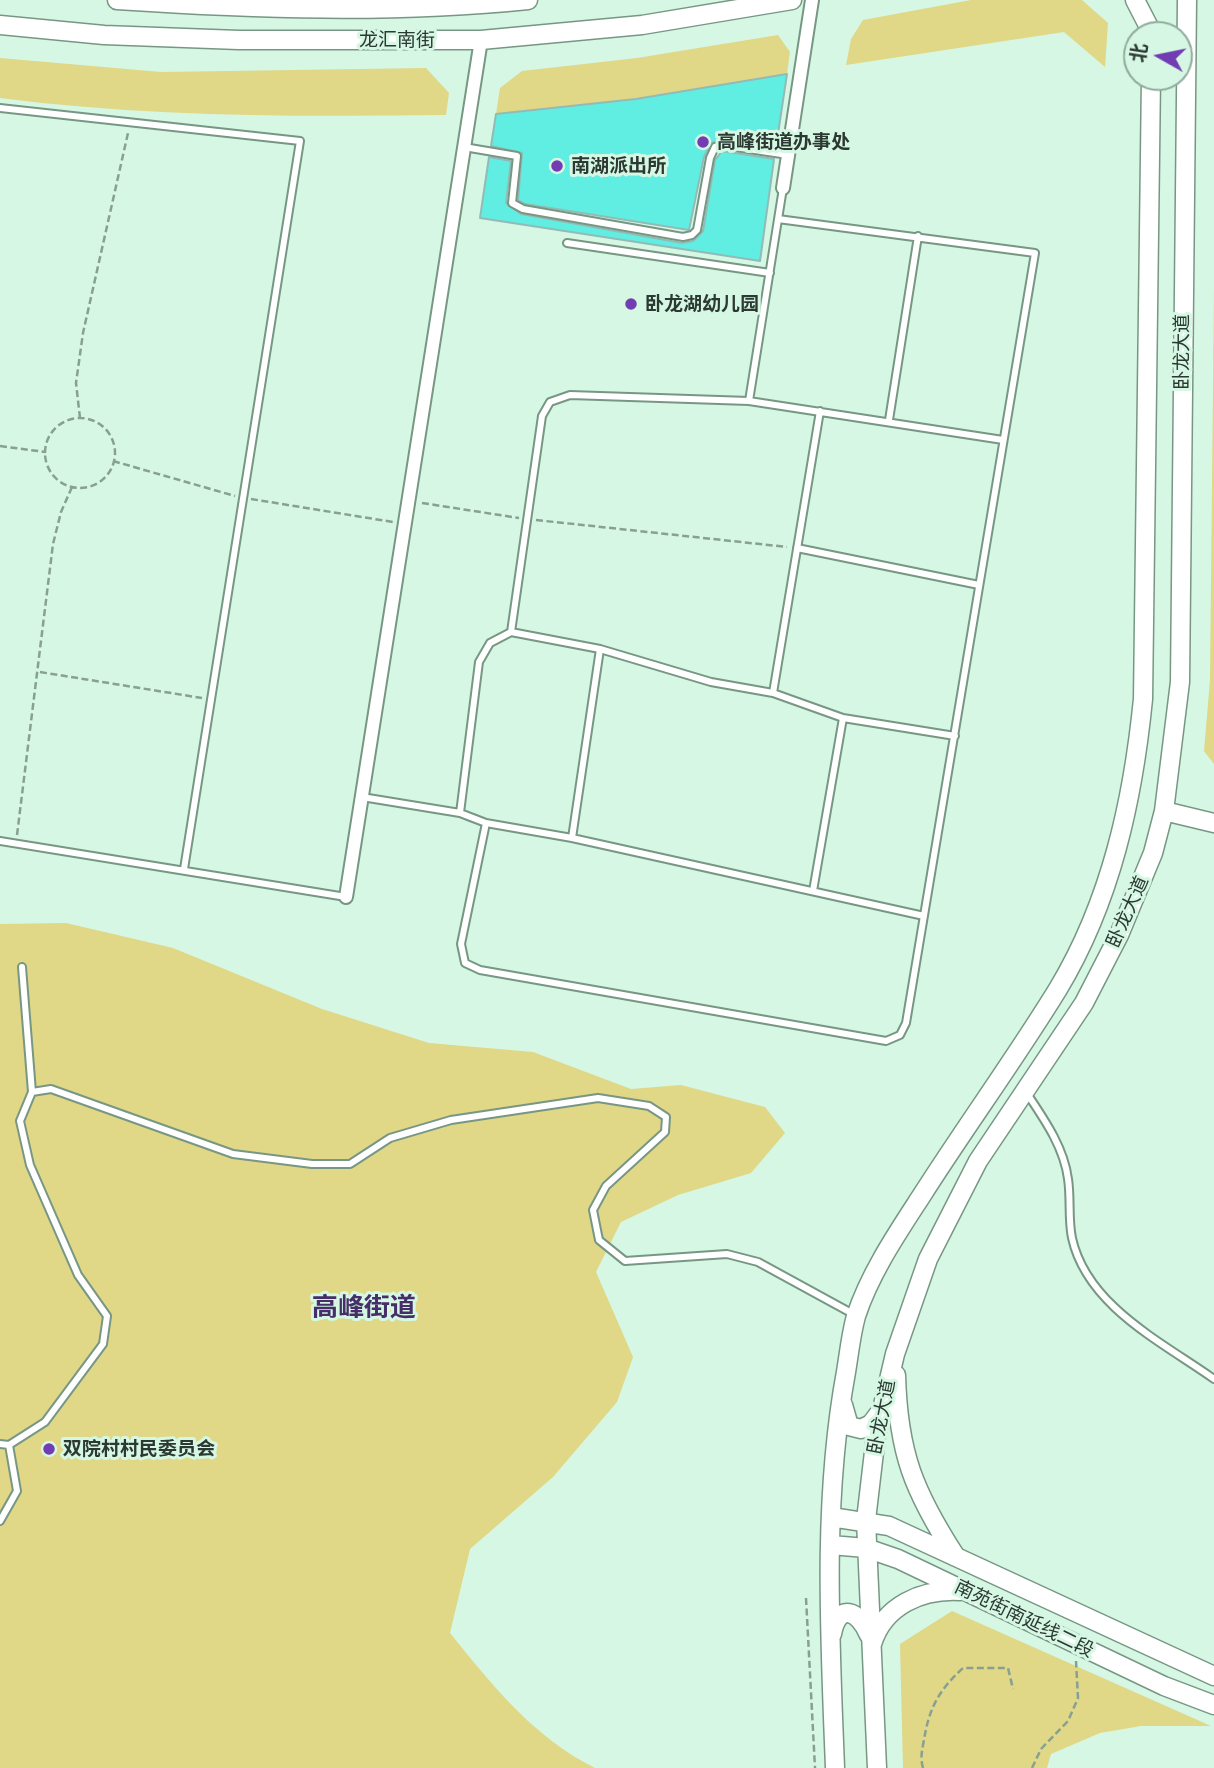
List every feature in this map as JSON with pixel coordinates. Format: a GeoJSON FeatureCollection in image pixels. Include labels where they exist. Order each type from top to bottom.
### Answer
{"type":"FeatureCollection","features":[{"type":"Feature","properties":{"kind":"main road","name":"龙汇南街"},"geometry":{"type":"LineString","coordinates":[[117,0],[241,8],[338,9],[484,5],[528,0]]}},
{"type":"Feature","properties":{"kind":"main road","name":"龙汇南街"},"geometry":{"type":"LineString","coordinates":[[0,25],[104,35],[239,40],[481,40],[642,25],[792,0]]}},
{"type":"Feature","properties":{"kind":"main road"},"geometry":{"type":"LineString","coordinates":[[1135,0],[1145,21]]}},
{"type":"Feature","properties":{"kind":"main road"},"geometry":{"type":"LineString","coordinates":[[1150,0],[1151,21]]}},
{"type":"Feature","properties":{"kind":"main road","name":"卧龙大道"},"geometry":{"type":"LineString","coordinates":[[1186,21],[1187,0]]}},
{"type":"Feature","properties":{"kind":"main road"},"geometry":{"type":"LineString","coordinates":[[1187,21],[1195,0]]}},
{"type":"Feature","properties":{"kind":"main road","name":"卧龙大道"},"geometry":{"type":"LineString","coordinates":[[835,1768],[830,1644],[831,1517],[841,1398],[856,1316],[891,1243],[1059,987],[1093,919],[1121,835],[1136,773],[1143,699],[1151,91]]}},
{"type":"Feature","properties":{"kind":"main road","name":"卧龙大道"},"geometry":{"type":"LineString","coordinates":[[877,1768],[866,1520],[880,1412],[895,1354],[928,1259],[978,1161],[1084,1003],[1119,935],[1153,853],[1164,811],[1180,682],[1185,91]]}},
{"type":"Feature","properties":{"kind":"main road"},"geometry":{"type":"LineString","coordinates":[[1164,811],[1214,822]]}},
{"type":"Feature","properties":{"kind":"main road"},"geometry":{"type":"LineString","coordinates":[[895,1354],[897,1415],[903,1450],[914,1486],[956,1557]]}},
{"type":"Feature","properties":{"kind":"main road"},"geometry":{"type":"LineString","coordinates":[[841,1398],[849,1426],[861,1429],[871,1424],[880,1412]]}},
{"type":"Feature","properties":{"kind":"main road","name":"南苑街南延线二段"},"geometry":{"type":"LineString","coordinates":[[831,1517],[866,1520],[889,1526],[1214,1676]]}},
{"type":"Feature","properties":{"kind":"main road","name":"南苑街南延线二段"},"geometry":{"type":"LineString","coordinates":[[831,1545],[866,1548],[971,1592],[1075,1645],[1164,1686],[1214,1705]]}},
{"type":"Feature","properties":{"kind":"main road"},"geometry":{"type":"LineString","coordinates":[[870,1644],[877,1628],[914,1596],[936,1590],[971,1592]]}},
{"type":"Feature","properties":{"kind":"main road"},"geometry":{"type":"LineString","coordinates":[[830,1644],[837,1618],[844,1614],[853,1614],[863,1620],[870,1644]]}},
{"type":"Feature","properties":{"kind":"street"},"geometry":{"type":"LineString","coordinates":[[783,188],[812,0]]}},
{"type":"Feature","properties":{"kind":"street"},"geometry":{"type":"LineString","coordinates":[[346,897],[481,40]]}},
{"type":"Feature","properties":{"kind":"lane"},"geometry":{"type":"LineString","coordinates":[[0,108],[300,141],[184,869]]}},
{"type":"Feature","properties":{"kind":"lane"},"geometry":{"type":"LineString","coordinates":[[464,147],[517,156],[511,195],[512,203],[523,209],[683,237],[692,235],[697,230],[710,158],[715,147],[722,145],[788,155]]}},
{"type":"Feature","properties":{"kind":"lane"},"geometry":{"type":"LineString","coordinates":[[749,401],[783,188]]}},
{"type":"Feature","properties":{"kind":"lane"},"geometry":{"type":"LineString","coordinates":[[486,823],[461,944],[464,964],[480,970],[886,1041],[900,1035],[906,1023],[1035,253],[778,219]]}},
{"type":"Feature","properties":{"kind":"lane"},"geometry":{"type":"LineString","coordinates":[[888,420],[918,236]]}},
{"type":"Feature","properties":{"kind":"lane"},"geometry":{"type":"LineString","coordinates":[[567,243],[770,273]]}},
{"type":"Feature","properties":{"kind":"lane"},"geometry":{"type":"LineString","coordinates":[[511,632],[542,416],[550,402],[570,395],[749,401],[888,420],[1003,440]]}},
{"type":"Feature","properties":{"kind":"lane"},"geometry":{"type":"LineString","coordinates":[[773,692],[820,411]]}},
{"type":"Feature","properties":{"kind":"lane"},"geometry":{"type":"LineString","coordinates":[[797,548],[979,585]]}},
{"type":"Feature","properties":{"kind":"lane"},"geometry":{"type":"LineString","coordinates":[[460,813],[479,662],[490,643],[511,632],[600,649],[712,682],[773,692],[843,718],[955,736]]}},
{"type":"Feature","properties":{"kind":"lane"},"geometry":{"type":"LineString","coordinates":[[572,838],[600,649]]}},
{"type":"Feature","properties":{"kind":"lane"},"geometry":{"type":"LineString","coordinates":[[813,891],[843,718]]}},
{"type":"Feature","properties":{"kind":"lane"},"geometry":{"type":"LineString","coordinates":[[362,797],[460,813],[486,823],[572,838],[925,916]]}},
{"type":"Feature","properties":{"kind":"lane"},"geometry":{"type":"LineString","coordinates":[[0,841],[346,897]]}},
{"type":"Feature","properties":{"kind":"lane"},"geometry":{"type":"LineString","coordinates":[[0,1444],[9,1446],[45,1422],[103,1344],[107,1316],[78,1275],[30,1165],[20,1121],[32,1092],[22,967]]}},
{"type":"Feature","properties":{"kind":"lane"},"geometry":{"type":"LineString","coordinates":[[32,1092],[51,1089],[233,1154],[312,1164],[349,1164],[390,1138],[451,1120],[598,1098],[649,1106],[666,1117],[665,1132],[606,1186],[593,1210],[599,1240],[625,1261],[727,1254],[758,1262],[856,1316]]}},
{"type":"Feature","properties":{"kind":"lane"},"geometry":{"type":"LineString","coordinates":[[1025,1090],[1053,1132],[1068,1177],[1072,1238],[1084,1269],[1110,1306],[1214,1380]]}},
{"type":"Feature","properties":{"kind":"lane"},"geometry":{"type":"LineString","coordinates":[[0,1521],[17,1490],[9,1446]]}},
{"type":"Feature","properties":{"kind":"path"},"geometry":{"type":"LineString","coordinates":[[80,418],[76,383],[83,333],[130,122]]}},
{"type":"Feature","properties":{"kind":"path"},"geometry":{"type":"LineString","coordinates":[[80,418],[101,425],[113,442],[113,461],[106,477],[96,484],[72,487],[52,474],[45,452],[52,432],[70,419],[80,418]]}},
{"type":"Feature","properties":{"kind":"path"},"geometry":{"type":"LineString","coordinates":[[0,446],[45,452]]}},
{"type":"Feature","properties":{"kind":"path"},"geometry":{"type":"LineString","coordinates":[[113,461],[241,498],[405,523]]}},
{"type":"Feature","properties":{"kind":"path"},"geometry":{"type":"LineString","coordinates":[[16,843],[40,672],[53,544],[61,512],[72,487]]}},
{"type":"Feature","properties":{"kind":"path"},"geometry":{"type":"LineString","coordinates":[[408,501],[526,519],[797,548]]}},
{"type":"Feature","properties":{"kind":"path"},"geometry":{"type":"LineString","coordinates":[[40,672],[210,700]]}},
{"type":"Feature","properties":{"kind":"path"},"geometry":{"type":"LineString","coordinates":[[806,1598],[815,1768]]}},
{"type":"Feature","properties":{"kind":"path"},"geometry":{"type":"LineString","coordinates":[[1032,1768],[1041,1749],[1068,1721],[1078,1698],[1075,1645]]}},
{"type":"Feature","properties":{"kind":"path"},"geometry":{"type":"LineString","coordinates":[[923,1768],[920,1760],[928,1713],[943,1686],[963,1668],[1008,1668],[1013,1689]]}},
{"type":"Feature","properties":{"kind":"shaded area"},"geometry":{"type":"Polygon","coordinates":[[[971,0],[1082,0],[1108,23],[1105,67],[1064,32],[846,65],[851,39],[863,20],[971,0]]]}},
{"type":"Feature","properties":{"kind":"shaded area"},"geometry":{"type":"Polygon","coordinates":[[[778,35],[790,52],[787,74],[636,99],[496,114],[500,88],[522,71],[637,58],[778,35]]]}},
{"type":"Feature","properties":{"kind":"shaded area"},"geometry":{"type":"Polygon","coordinates":[[[0,58],[161,72],[426,68],[449,93],[446,115],[278,116],[111,109],[0,98],[0,58]]]}},
{"type":"Feature","properties":{"kind":"shaded area"},"geometry":{"type":"Polygon","coordinates":[[[1214,288],[1214,764],[1204,751],[1210,680],[1214,288]]]}},
{"type":"Feature","properties":{"kind":"shaded area"},"geometry":{"type":"Polygon","coordinates":[[[66,923],[173,948],[322,1009],[429,1043],[533,1052],[631,1089],[681,1085],[765,1107],[785,1133],[751,1173],[678,1195],[621,1222],[596,1272],[633,1357],[617,1402],[553,1477],[470,1549],[450,1633],[498,1691],[533,1726],[573,1756],[595,1768],[0,1768],[0,924],[66,923]]]}},
{"type":"Feature","properties":{"kind":"shaded area"},"geometry":{"type":"Polygon","coordinates":[[[952,1611],[1211,1726],[1141,1726],[1100,1733],[1051,1754],[1047,1768],[903,1768],[900,1644],[952,1611]]]}},
{"type":"Feature","properties":{"kind":"building"},"geometry":{"type":"Polygon","coordinates":[[[787,74],[776,147],[723,139],[711,143],[704,157],[689,230],[525,204],[518,200],[522,153],[491,146],[496,114],[636,99],[787,74]]]}},
{"type":"Feature","properties":{"kind":"building"},"geometry":{"type":"Polygon","coordinates":[[[722,151],[774,159],[760,261],[480,218],[489,157],[511,161],[506,203],[521,214],[682,243],[693,241],[703,231],[715,160],[722,151]]]}},
{"type":"Feature","properties":{"kind":"place","name":"高峰街道办事处"},"geometry":{"type":"Point","coordinates":[703,142]}},
{"type":"Feature","properties":{"kind":"place","name":"南湖派出所"},"geometry":{"type":"Point","coordinates":[557,166]}},
{"type":"Feature","properties":{"kind":"place","name":"卧龙湖幼儿园"},"geometry":{"type":"Point","coordinates":[631,304]}},
{"type":"Feature","properties":{"kind":"place","name":"双院村村民委员会"},"geometry":{"type":"Point","coordinates":[49,1449]}},
{"type":"Feature","properties":{"kind":"district","name":"高峰街道"},"geometry":{"type":"Point","coordinates":[364,1308]}}]}
